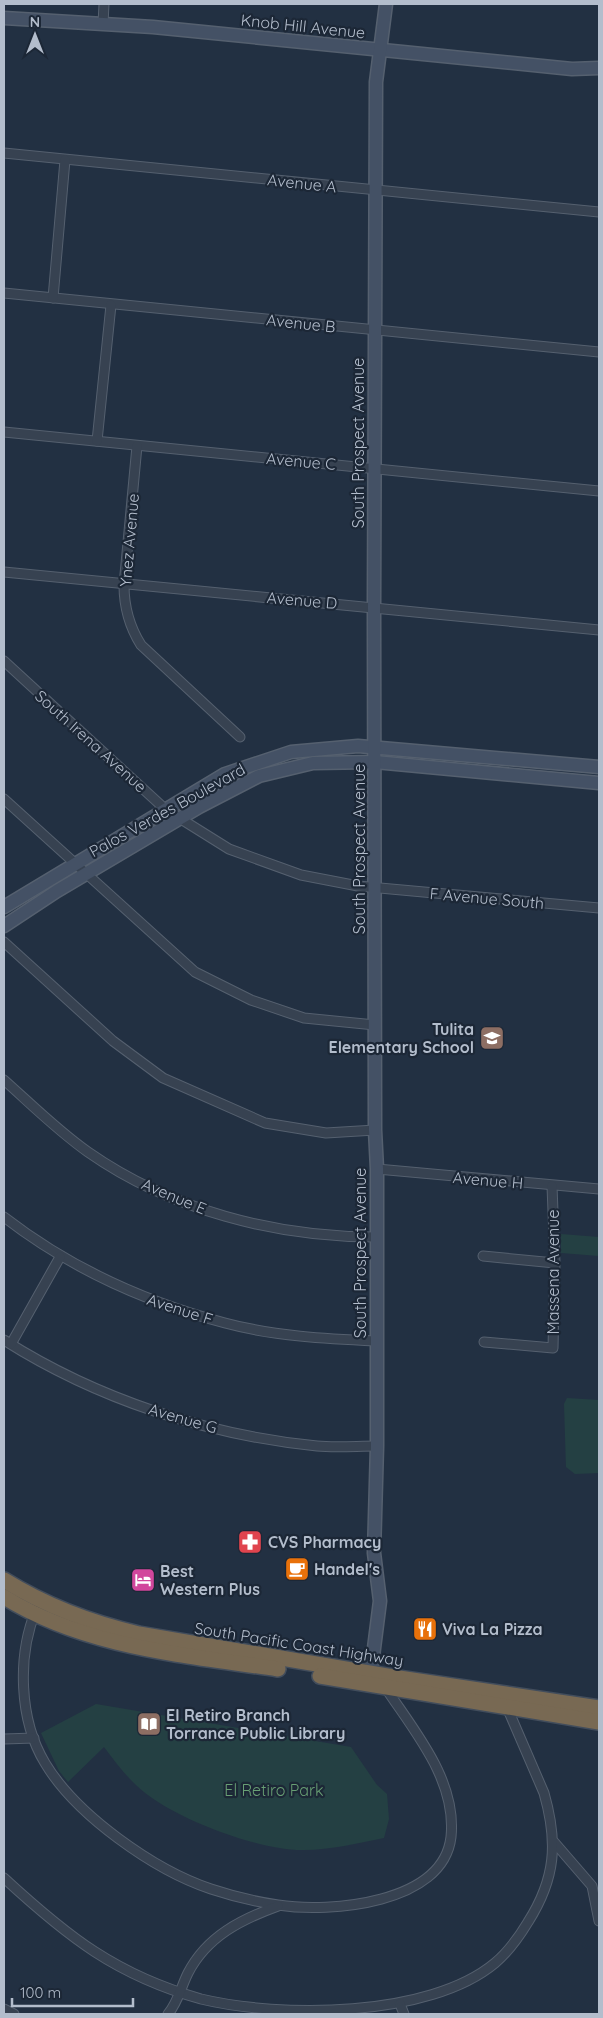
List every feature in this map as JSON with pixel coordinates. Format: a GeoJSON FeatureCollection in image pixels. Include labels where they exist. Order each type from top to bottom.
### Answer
{"type":"FeatureCollection","features":[{"type":"Feature","properties":{"kind":"highway","name":"South Pacific Coast Highway"},"geometry":{"type":"LineString","coordinates":[[4,1580],[60,1626],[94,1637],[150,1649],[385,1687],[506,1701],[599,1708]]}},
{"type":"Feature","properties":{"kind":"highway","name":"South Pacific Coast Highway"},"geometry":{"type":"LineString","coordinates":[[4,1597],[99,1625],[227,1650],[372,1672],[599,1722]]}},
{"type":"Feature","properties":{"kind":"highway"},"geometry":{"type":"LineString","coordinates":[[150,1649],[169,1646],[222,1654],[227,1650]]}},
{"type":"Feature","properties":{"kind":"main road","name":"South Prospect Avenue"},"geometry":{"type":"LineString","coordinates":[[372,1672],[380,1601],[374,1554],[377,1446],[374,607],[376,82],[386,4]]}},
{"type":"Feature","properties":{"kind":"main road","name":"Knob Hill Avenue"},"geometry":{"type":"LineString","coordinates":[[4,18],[103,24],[578,69],[599,68]]}},
{"type":"Feature","properties":{"kind":"main road","name":"Palos Verdes Boulevard"},"geometry":{"type":"LineString","coordinates":[[4,907],[225,774],[267,758],[291,752],[325,748],[375,748],[599,768]]}},
{"type":"Feature","properties":{"kind":"main road","name":"Palos Verdes Boulevard"},"geometry":{"type":"LineString","coordinates":[[4,926],[180,818],[259,776],[313,763],[375,762],[599,783]]}},
{"type":"Feature","properties":{"kind":"main road"},"geometry":{"type":"LineString","coordinates":[[372,1672],[385,1687]]}},
{"type":"Feature","properties":{"kind":"street"},"geometry":{"type":"LineString","coordinates":[[103,24],[104,4]]}},
{"type":"Feature","properties":{"kind":"street","name":"Avenue A"},"geometry":{"type":"LineString","coordinates":[[4,153],[599,212]]}},
{"type":"Feature","properties":{"kind":"street"},"geometry":{"type":"LineString","coordinates":[[53,298],[65,160]]}},
{"type":"Feature","properties":{"kind":"street","name":"Avenue B"},"geometry":{"type":"LineString","coordinates":[[4,294],[599,352]]}},
{"type":"Feature","properties":{"kind":"street"},"geometry":{"type":"LineString","coordinates":[[97,441],[111,304]]}},
{"type":"Feature","properties":{"kind":"street","name":"Avenue C"},"geometry":{"type":"LineString","coordinates":[[4,432],[599,490]]}},
{"type":"Feature","properties":{"kind":"street","name":"Ynez Avenue"},"geometry":{"type":"LineString","coordinates":[[137,446],[124,585],[124,602],[128,618],[140,645],[240,737]]}},
{"type":"Feature","properties":{"kind":"street","name":"Avenue D"},"geometry":{"type":"LineString","coordinates":[[4,572],[599,630]]}},
{"type":"Feature","properties":{"kind":"street","name":"South Irena Avenue"},"geometry":{"type":"LineString","coordinates":[[4,661],[165,809],[229,849],[301,875],[358,886],[375,887]]}},
{"type":"Feature","properties":{"kind":"street"},"geometry":{"type":"LineString","coordinates":[[4,799],[85,875],[195,972],[251,1000],[304,1018],[375,1025]]}},
{"type":"Feature","properties":{"kind":"street","name":"F Avenue South"},"geometry":{"type":"LineString","coordinates":[[375,887],[599,908]]}},
{"type":"Feature","properties":{"kind":"street"},"geometry":{"type":"LineString","coordinates":[[4,942],[113,1040],[163,1078],[266,1123],[326,1133],[375,1130]]}},
{"type":"Feature","properties":{"kind":"street","name":"Avenue E"},"geometry":{"type":"LineString","coordinates":[[4,1080],[86,1150],[109,1166],[167,1196],[204,1210],[261,1226],[376,1237]]}},
{"type":"Feature","properties":{"kind":"street","name":"Avenue H"},"geometry":{"type":"LineString","coordinates":[[377,1169],[599,1189]]}},
{"type":"Feature","properties":{"kind":"street","name":"Massena Avenue"},"geometry":{"type":"LineString","coordinates":[[484,1342],[553,1348],[555,1263],[552,1186]]}},
{"type":"Feature","properties":{"kind":"street","name":"Avenue F"},"geometry":{"type":"LineString","coordinates":[[4,1217],[60,1257],[145,1298],[227,1324],[292,1335],[376,1341]]}},
{"type":"Feature","properties":{"kind":"street"},"geometry":{"type":"LineString","coordinates":[[482,1256],[555,1263]]}},
{"type":"Feature","properties":{"kind":"street"},"geometry":{"type":"LineString","coordinates":[[7,1342],[60,1257]]}},
{"type":"Feature","properties":{"kind":"street","name":"Avenue G"},"geometry":{"type":"LineString","coordinates":[[7,1342],[94,1388],[168,1416],[249,1436],[318,1446],[377,1446]]}},
{"type":"Feature","properties":{"kind":"street"},"geometry":{"type":"LineString","coordinates":[[37,1607],[30,1624],[24,1661],[29,1721],[45,1763],[66,1791],[103,1826],[135,1850],[168,1871],[211,1890],[279,1906],[343,1906],[387,1898],[423,1882],[442,1863],[451,1838],[451,1816],[445,1793],[436,1766],[421,1738],[385,1687]]}},
{"type":"Feature","properties":{"kind":"street"},"geometry":{"type":"LineString","coordinates":[[4,1878],[70,1936],[96,1954],[133,1974],[181,1992],[228,2006],[289,2014],[348,2012],[400,2004],[456,1986],[495,1964],[521,1934],[539,1903],[549,1878],[554,1842],[544,1793],[506,1701]]}},
{"type":"Feature","properties":{"kind":"street"},"geometry":{"type":"LineString","coordinates":[[4,1739],[34,1738]]}},
{"type":"Feature","properties":{"kind":"street"},"geometry":{"type":"LineString","coordinates":[[554,1842],[592,1886],[599,1921]]}},
{"type":"Feature","properties":{"kind":"street"},"geometry":{"type":"LineString","coordinates":[[168,2014],[181,1992],[192,1967],[214,1939],[246,1918],[279,1906]]}},
{"type":"Feature","properties":{"kind":"street"},"geometry":{"type":"LineString","coordinates":[[396,2014],[400,2004]]}},
{"type":"Feature","properties":{"kind":"street"},"geometry":{"type":"LineString","coordinates":[[400,2004],[404,2014]]}},
{"type":"Feature","properties":{"kind":"street"},"geometry":{"type":"LineString","coordinates":[[4,2009],[14,2014]]}},
{"type":"Feature","properties":{"kind":"green space"},"geometry":{"type":"Polygon","coordinates":[[[561,1234],[599,1237],[599,1256],[561,1253],[561,1234]]]}},
{"type":"Feature","properties":{"kind":"green space"},"geometry":{"type":"Polygon","coordinates":[[[567,1398],[599,1400],[599,1473],[575,1474],[566,1467],[564,1404],[567,1398]]]}},
{"type":"Feature","properties":{"kind":"green space","name":"El Retiro Park"},"geometry":{"type":"Polygon","coordinates":[[[96,1704],[351,1747],[377,1785],[387,1794],[389,1819],[384,1838],[334,1848],[304,1850],[263,1845],[215,1830],[169,1809],[151,1797],[127,1776],[104,1747],[68,1782],[59,1771],[41,1733],[96,1704]]]}},
{"type":"Feature","properties":{"kind":"place","name":"Tulita Elementary School"},"geometry":{"type":"Point","coordinates":[492,1038]}},
{"type":"Feature","properties":{"kind":"place","name":"CVS Pharmacy"},"geometry":{"type":"Point","coordinates":[250,1542]}},
{"type":"Feature","properties":{"kind":"place","name":"Handel's"},"geometry":{"type":"Point","coordinates":[297,1569]}},
{"type":"Feature","properties":{"kind":"place","name":"Best Western Plus"},"geometry":{"type":"Point","coordinates":[143,1580]}},
{"type":"Feature","properties":{"kind":"place","name":"Viva La Pizza"},"geometry":{"type":"Point","coordinates":[425,1629]}},
{"type":"Feature","properties":{"kind":"place","name":"El Retiro Branch Torrance Public Library"},"geometry":{"type":"Point","coordinates":[149,1724]}}]}
